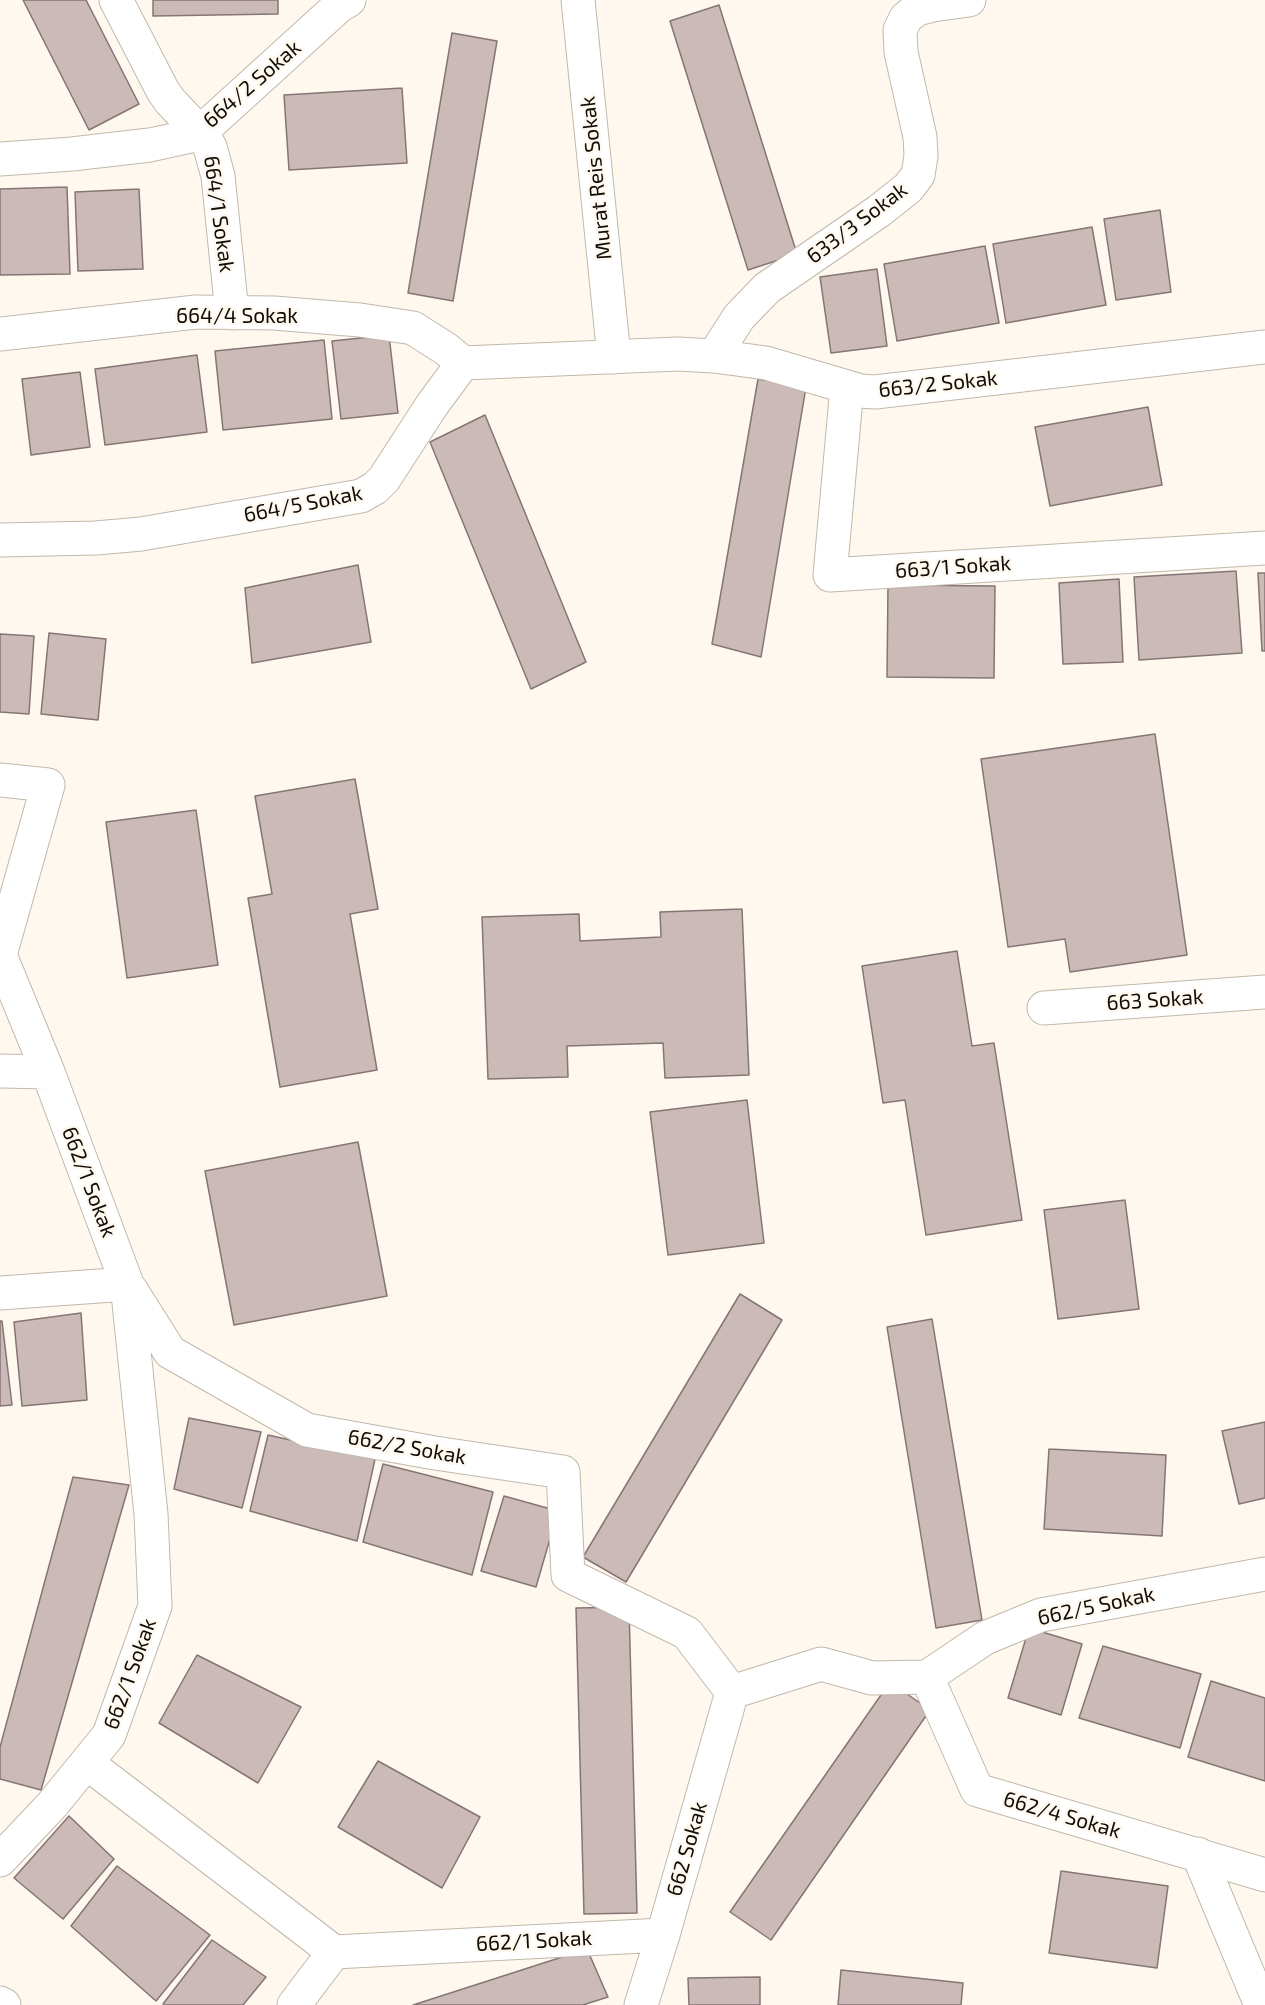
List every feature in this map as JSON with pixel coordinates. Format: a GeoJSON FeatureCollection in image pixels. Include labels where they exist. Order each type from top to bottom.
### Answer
{"type":"FeatureCollection","features":[{"type":"Feature","properties":{"kind":"street","name":"664/1 Sokak"},"geometry":{"type":"LineString","coordinates":[[116,0],[163,91],[210,147],[216,168],[232,313]]}},
{"type":"Feature","properties":{"kind":"street","name":"664/2 Sokak"},"geometry":{"type":"LineString","coordinates":[[0,159],[150,145],[191,136],[206,128],[339,6],[349,0]]}},
{"type":"Feature","properties":{"kind":"street","name":"Murat Reis Sokak"},"geometry":{"type":"LineString","coordinates":[[578,0],[614,357]]}},
{"type":"Feature","properties":{"kind":"street","name":"633/3 Sokak"},"geometry":{"type":"LineString","coordinates":[[714,356],[739,317],[767,288],[879,211],[908,188],[918,175],[921,156],[920,137],[901,52],[900,30],[906,18],[917,9],[969,0]]}},
{"type":"Feature","properties":{"kind":"street","name":"664/4 Sokak"},"geometry":{"type":"LineString","coordinates":[[0,334],[196,312],[274,314],[360,320],[413,328],[427,335],[463,363]]}},
{"type":"Feature","properties":{"kind":"street","name":"663/2 Sokak"},"geometry":{"type":"LineString","coordinates":[[614,357],[678,354],[714,356],[766,363],[861,391],[887,391],[1265,346]]}},
{"type":"Feature","properties":{"kind":"street"},"geometry":{"type":"LineString","coordinates":[[463,363],[614,357]]}},
{"type":"Feature","properties":{"kind":"street","name":"664/5 Sokak"},"geometry":{"type":"LineString","coordinates":[[0,540],[96,538],[141,534],[361,496],[384,480],[432,405],[463,363]]}},
{"type":"Feature","properties":{"kind":"street","name":"663/1 Sokak"},"geometry":{"type":"LineString","coordinates":[[847,387],[830,575],[1265,548]]}},
{"type":"Feature","properties":{"kind":"street","name":"662/1 Sokak"},"geometry":{"type":"LineString","coordinates":[[0,780],[48,784],[0,955],[48,1072],[127,1284],[151,1514],[155,1606],[109,1735],[52,1805],[0,1860]]}},
{"type":"Feature","properties":{"kind":"street","name":"663 Sokak"},"geometry":{"type":"LineString","coordinates":[[1044,1008],[1265,992]]}},
{"type":"Feature","properties":{"kind":"street"},"geometry":{"type":"LineString","coordinates":[[0,1071],[48,1072]]}},
{"type":"Feature","properties":{"kind":"street"},"geometry":{"type":"LineString","coordinates":[[0,1293],[127,1284]]}},
{"type":"Feature","properties":{"kind":"street","name":"662/2 Sokak"},"geometry":{"type":"LineString","coordinates":[[127,1284],[170,1352],[307,1430],[435,1453],[562,1472],[568,1575],[687,1633],[732,1692]]}},
{"type":"Feature","properties":{"kind":"street","name":"662/5 Sokak"},"geometry":{"type":"LineString","coordinates":[[927,1677],[985,1638],[1041,1615],[1265,1574]]}},
{"type":"Feature","properties":{"kind":"street"},"geometry":{"type":"LineString","coordinates":[[732,1692],[821,1664],[872,1677],[927,1677]]}},
{"type":"Feature","properties":{"kind":"street","name":"662/4 Sokak"},"geometry":{"type":"LineString","coordinates":[[927,1677],[977,1790],[1265,1875]]}},
{"type":"Feature","properties":{"kind":"street","name":"662 Sokak"},"geometry":{"type":"LineString","coordinates":[[641,2005],[732,1692]]}},
{"type":"Feature","properties":{"kind":"street"},"geometry":{"type":"LineString","coordinates":[[87,1763],[334,1952],[294,2005]]}},
{"type":"Feature","properties":{"kind":"street"},"geometry":{"type":"LineString","coordinates":[[1198,1854],[1261,2005]]}},
{"type":"Feature","properties":{"kind":"street","name":"662/1 Sokak"},"geometry":{"type":"LineString","coordinates":[[334,1952],[663,1935]]}},
{"type":"Feature","properties":{"kind":"street"},"geometry":{"type":"LineString","coordinates":[[0,2003],[4,2005]]}},
{"type":"Feature","properties":{"kind":"building"},"geometry":{"type":"Polygon","coordinates":[[[23,0],[86,0],[139,104],[89,130],[23,0]]]}},
{"type":"Feature","properties":{"kind":"building"},"geometry":{"type":"Polygon","coordinates":[[[153,0],[278,0],[278,14],[153,16],[153,0]]]}},
{"type":"Feature","properties":{"kind":"building"},"geometry":{"type":"Polygon","coordinates":[[[719,5],[797,254],[748,270],[670,21],[719,5]]]}},
{"type":"Feature","properties":{"kind":"building"},"geometry":{"type":"Polygon","coordinates":[[[452,33],[497,41],[453,301],[408,293],[452,33]]]}},
{"type":"Feature","properties":{"kind":"building"},"geometry":{"type":"Polygon","coordinates":[[[402,88],[407,163],[289,170],[284,95],[402,88]]]}},
{"type":"Feature","properties":{"kind":"building"},"geometry":{"type":"Polygon","coordinates":[[[67,187],[70,274],[0,275],[0,189],[67,187]]]}},
{"type":"Feature","properties":{"kind":"building"},"geometry":{"type":"Polygon","coordinates":[[[139,189],[143,269],[78,271],[75,192],[139,189]]]}},
{"type":"Feature","properties":{"kind":"building"},"geometry":{"type":"Polygon","coordinates":[[[1160,210],[1171,292],[1116,300],[1104,219],[1160,210]]]}},
{"type":"Feature","properties":{"kind":"building"},"geometry":{"type":"Polygon","coordinates":[[[1092,227],[1106,305],[1006,323],[993,244],[1092,227]]]}},
{"type":"Feature","properties":{"kind":"building"},"geometry":{"type":"Polygon","coordinates":[[[985,246],[999,323],[897,341],[884,264],[985,246]]]}},
{"type":"Feature","properties":{"kind":"building"},"geometry":{"type":"Polygon","coordinates":[[[877,269],[887,346],[831,353],[820,277],[877,269]]]}},
{"type":"Feature","properties":{"kind":"building"},"geometry":{"type":"Polygon","coordinates":[[[389,335],[398,413],[341,419],[332,341],[389,335]]]}},
{"type":"Feature","properties":{"kind":"building"},"geometry":{"type":"Polygon","coordinates":[[[324,340],[332,419],[223,430],[215,351],[324,340]]]}},
{"type":"Feature","properties":{"kind":"building"},"geometry":{"type":"Polygon","coordinates":[[[197,355],[207,432],[105,445],[95,369],[197,355]]]}},
{"type":"Feature","properties":{"kind":"building"},"geometry":{"type":"Polygon","coordinates":[[[80,372],[90,447],[31,455],[22,379],[80,372]]]}},
{"type":"Feature","properties":{"kind":"building"},"geometry":{"type":"Polygon","coordinates":[[[758,379],[806,387],[761,657],[712,644],[758,379]]]}},
{"type":"Feature","properties":{"kind":"building"},"geometry":{"type":"Polygon","coordinates":[[[1148,407],[1162,485],[1050,506],[1035,427],[1148,407]]]}},
{"type":"Feature","properties":{"kind":"building"},"geometry":{"type":"Polygon","coordinates":[[[485,415],[586,662],[531,689],[430,442],[485,415]]]}},
{"type":"Feature","properties":{"kind":"building"},"geometry":{"type":"Polygon","coordinates":[[[358,565],[371,642],[252,663],[245,588],[358,565]]]}},
{"type":"Feature","properties":{"kind":"building"},"geometry":{"type":"Polygon","coordinates":[[[1236,571],[1242,653],[1139,660],[1134,577],[1236,571]]]}},
{"type":"Feature","properties":{"kind":"building"},"geometry":{"type":"Polygon","coordinates":[[[1258,573],[1265,573],[1265,651],[1262,651],[1258,573]]]}},
{"type":"Feature","properties":{"kind":"building"},"geometry":{"type":"Polygon","coordinates":[[[1119,579],[1123,662],[1063,664],[1059,583],[1119,579]]]}},
{"type":"Feature","properties":{"kind":"building"},"geometry":{"type":"Polygon","coordinates":[[[888,585],[995,586],[994,678],[887,677],[888,585]]]}},
{"type":"Feature","properties":{"kind":"building"},"geometry":{"type":"Polygon","coordinates":[[[49,633],[106,639],[98,720],[41,714],[49,633]]]}},
{"type":"Feature","properties":{"kind":"building"},"geometry":{"type":"Polygon","coordinates":[[[0,634],[34,636],[29,714],[0,712],[0,634]]]}},
{"type":"Feature","properties":{"kind":"building"},"geometry":{"type":"Polygon","coordinates":[[[1155,734],[1187,955],[1070,972],[1065,939],[1008,947],[981,759],[1155,734]]]}},
{"type":"Feature","properties":{"kind":"building"},"geometry":{"type":"Polygon","coordinates":[[[355,779],[378,909],[350,914],[377,1070],[280,1087],[248,898],[272,894],[255,796],[355,779]]]}},
{"type":"Feature","properties":{"kind":"building"},"geometry":{"type":"Polygon","coordinates":[[[196,810],[218,965],[127,978],[106,822],[196,810]]]}},
{"type":"Feature","properties":{"kind":"building"},"geometry":{"type":"Polygon","coordinates":[[[742,909],[749,1075],[665,1078],[663,1043],[567,1046],[568,1077],[488,1079],[482,917],[579,914],[580,941],[661,937],[660,912],[742,909]]]}},
{"type":"Feature","properties":{"kind":"building"},"geometry":{"type":"Polygon","coordinates":[[[957,951],[972,1046],[994,1043],[1022,1220],[926,1235],[905,1100],[883,1103],[862,966],[957,951]]]}},
{"type":"Feature","properties":{"kind":"building"},"geometry":{"type":"Polygon","coordinates":[[[747,1100],[764,1243],[668,1255],[650,1112],[747,1100]]]}},
{"type":"Feature","properties":{"kind":"building"},"geometry":{"type":"Polygon","coordinates":[[[358,1142],[387,1296],[234,1325],[205,1171],[358,1142]]]}},
{"type":"Feature","properties":{"kind":"building"},"geometry":{"type":"Polygon","coordinates":[[[1125,1200],[1139,1309],[1058,1319],[1044,1210],[1125,1200]]]}},
{"type":"Feature","properties":{"kind":"building"},"geometry":{"type":"Polygon","coordinates":[[[740,1294],[782,1320],[626,1582],[583,1557],[740,1294]]]}},
{"type":"Feature","properties":{"kind":"building"},"geometry":{"type":"Polygon","coordinates":[[[81,1313],[87,1400],[22,1406],[14,1322],[81,1313]]]}},
{"type":"Feature","properties":{"kind":"building"},"geometry":{"type":"Polygon","coordinates":[[[932,1319],[982,1620],[936,1628],[887,1327],[932,1319]]]}},
{"type":"Feature","properties":{"kind":"building"},"geometry":{"type":"Polygon","coordinates":[[[0,1321],[2,1321],[12,1405],[0,1406],[0,1321]]]}},
{"type":"Feature","properties":{"kind":"building"},"geometry":{"type":"Polygon","coordinates":[[[189,1418],[261,1432],[242,1508],[174,1489],[189,1418]]]}},
{"type":"Feature","properties":{"kind":"building"},"geometry":{"type":"Polygon","coordinates":[[[1265,1422],[1265,1498],[1239,1504],[1222,1431],[1265,1422]]]}},
{"type":"Feature","properties":{"kind":"building"},"geometry":{"type":"Polygon","coordinates":[[[268,1435],[375,1459],[357,1541],[250,1511],[268,1435]]]}},
{"type":"Feature","properties":{"kind":"building"},"geometry":{"type":"Polygon","coordinates":[[[1049,1449],[1166,1455],[1162,1536],[1044,1529],[1049,1449]]]}},
{"type":"Feature","properties":{"kind":"building"},"geometry":{"type":"Polygon","coordinates":[[[383,1464],[493,1492],[472,1575],[363,1542],[383,1464]]]}},
{"type":"Feature","properties":{"kind":"building"},"geometry":{"type":"Polygon","coordinates":[[[73,1477],[129,1485],[41,1790],[0,1779],[0,1747],[73,1477]]]}},
{"type":"Feature","properties":{"kind":"building"},"geometry":{"type":"Polygon","coordinates":[[[504,1496],[558,1511],[536,1587],[481,1571],[504,1496]]]}},
{"type":"Feature","properties":{"kind":"building"},"geometry":{"type":"Polygon","coordinates":[[[629,1607],[637,1913],[584,1914],[576,1608],[629,1607]]]}},
{"type":"Feature","properties":{"kind":"building"},"geometry":{"type":"Polygon","coordinates":[[[1029,1628],[1082,1644],[1061,1715],[1008,1698],[1029,1628]]]}},
{"type":"Feature","properties":{"kind":"building"},"geometry":{"type":"Polygon","coordinates":[[[1103,1646],[1201,1674],[1180,1748],[1079,1718],[1103,1646]]]}},
{"type":"Feature","properties":{"kind":"building"},"geometry":{"type":"Polygon","coordinates":[[[197,1655],[301,1707],[258,1783],[159,1723],[197,1655]]]}},
{"type":"Feature","properties":{"kind":"building"},"geometry":{"type":"Polygon","coordinates":[[[1211,1681],[1265,1698],[1265,1781],[1188,1757],[1211,1681]]]}},
{"type":"Feature","properties":{"kind":"building"},"geometry":{"type":"Polygon","coordinates":[[[890,1682],[930,1710],[771,1940],[730,1912],[890,1682]]]}},
{"type":"Feature","properties":{"kind":"building"},"geometry":{"type":"Polygon","coordinates":[[[378,1761],[480,1817],[442,1888],[338,1827],[378,1761]]]}},
{"type":"Feature","properties":{"kind":"building"},"geometry":{"type":"Polygon","coordinates":[[[69,1816],[114,1859],[63,1919],[14,1878],[69,1816]]]}},
{"type":"Feature","properties":{"kind":"building"},"geometry":{"type":"Polygon","coordinates":[[[117,1866],[210,1935],[156,2001],[71,1926],[117,1866]]]}},
{"type":"Feature","properties":{"kind":"building"},"geometry":{"type":"Polygon","coordinates":[[[1061,1871],[1168,1886],[1157,1968],[1049,1953],[1061,1871]]]}},
{"type":"Feature","properties":{"kind":"building"},"geometry":{"type":"Polygon","coordinates":[[[212,1940],[266,1977],[243,2005],[164,2005],[163,2004],[212,1940]]]}},
{"type":"Feature","properties":{"kind":"building"},"geometry":{"type":"Polygon","coordinates":[[[587,1949],[608,1997],[583,2005],[413,2005],[587,1949]]]}},
{"type":"Feature","properties":{"kind":"building"},"geometry":{"type":"Polygon","coordinates":[[[841,1970],[963,1983],[961,2005],[838,2005],[841,1970]]]}},
{"type":"Feature","properties":{"kind":"building"},"geometry":{"type":"Polygon","coordinates":[[[760,1977],[760,2005],[689,2005],[688,1978],[760,1977]]]}}]}
